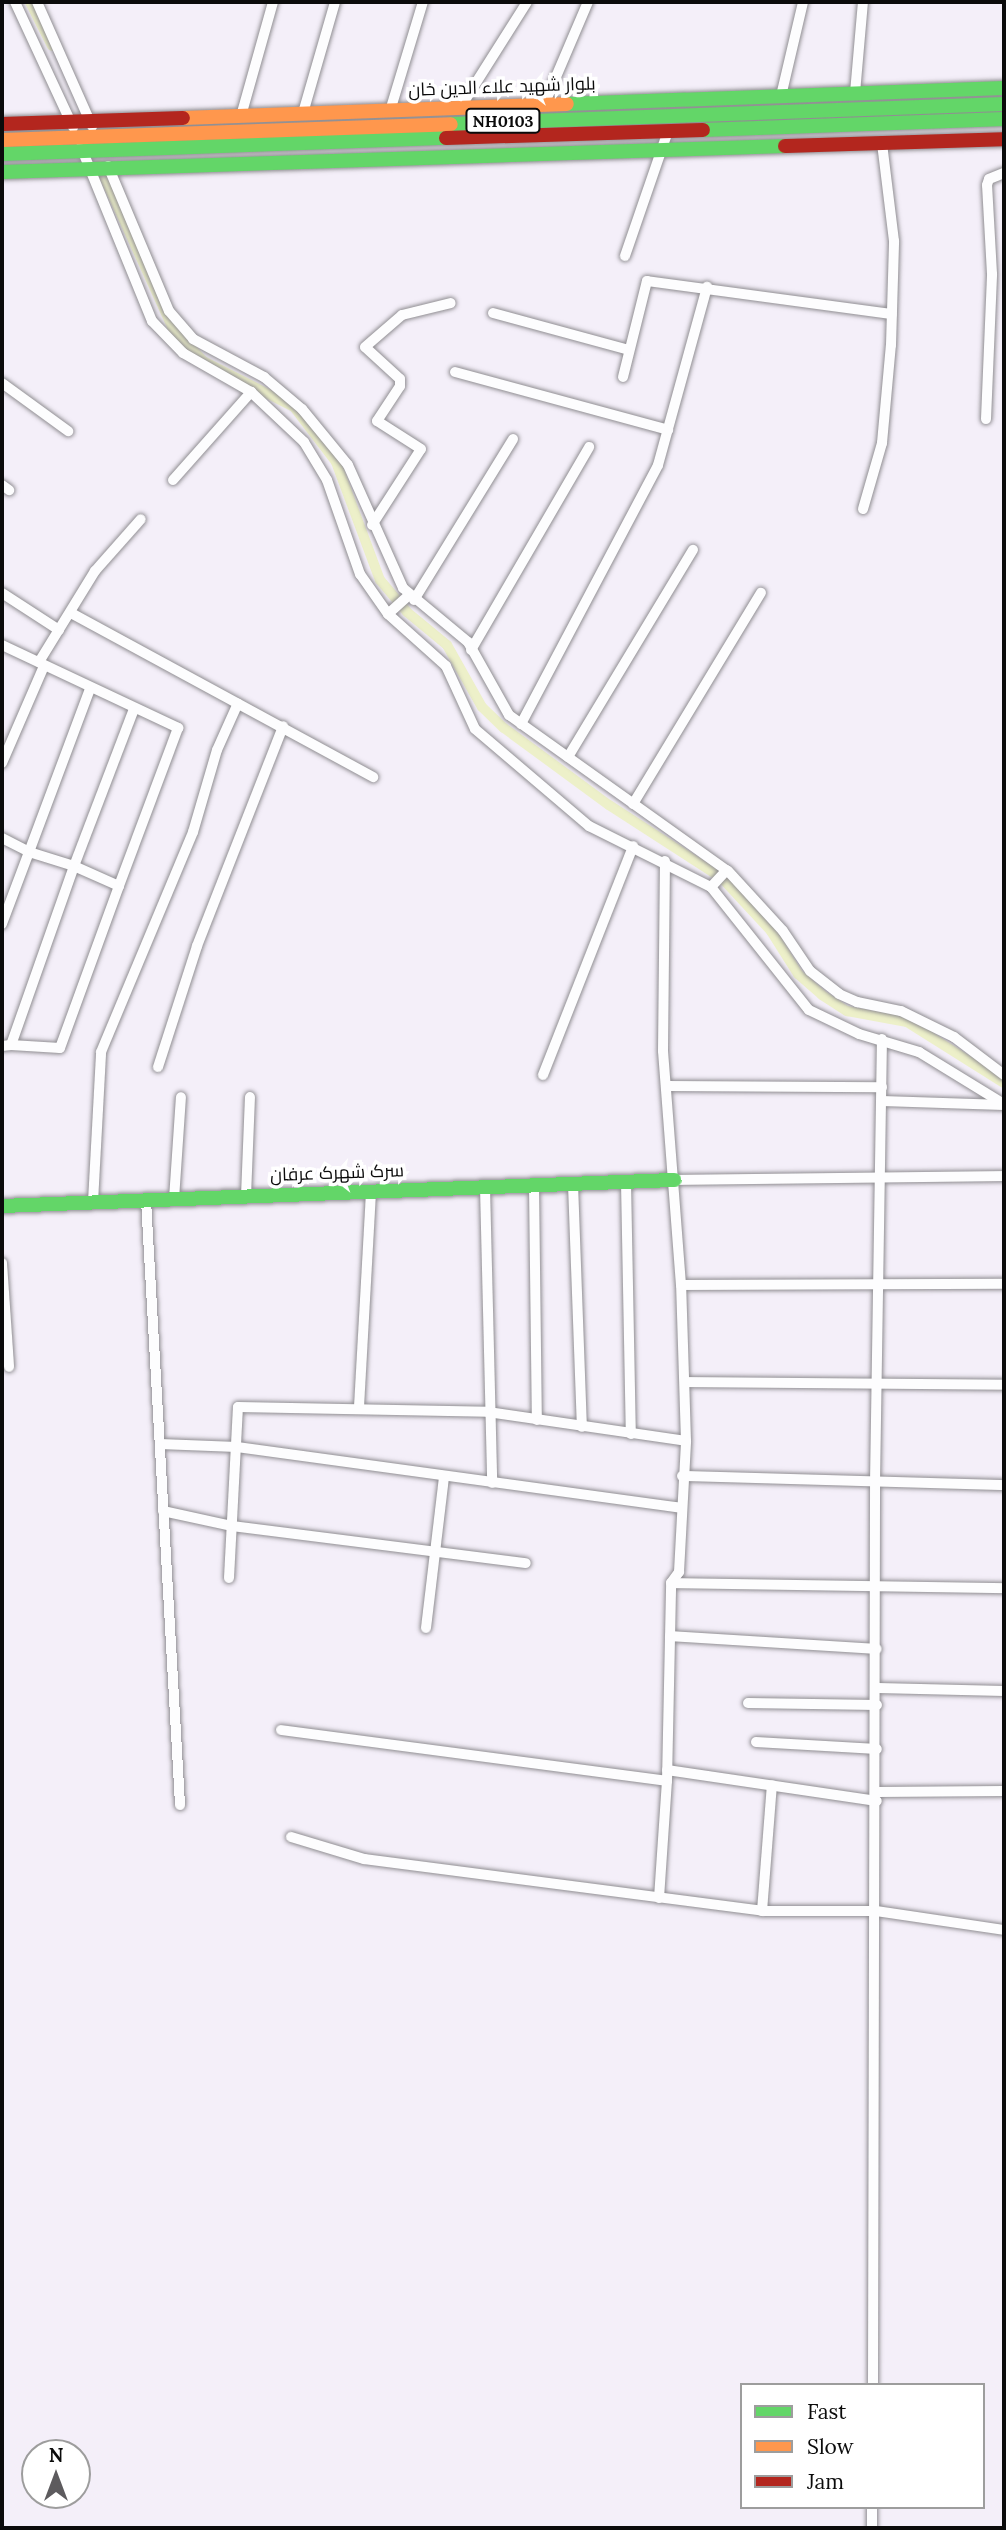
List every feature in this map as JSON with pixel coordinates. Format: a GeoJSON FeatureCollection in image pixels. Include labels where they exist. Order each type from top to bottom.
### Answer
{"type":"FeatureCollection","features":[{"type":"Feature","properties":{"kind":"main road","name":"بلوار شهید علاء الدین خان"},"geometry":{"type":"LineString","coordinates":[[2,124],[1004,88]]}},
{"type":"Feature","properties":{"kind":"main road","name":"NH0103"},"geometry":{"type":"LineString","coordinates":[[2,154],[99,143],[1004,104]]}},
{"type":"Feature","properties":{"kind":"main road","name":"NH0103"},"geometry":{"type":"LineString","coordinates":[[99,143],[668,131],[1004,119]]}},
{"type":"Feature","properties":{"kind":"main road"},"geometry":{"type":"LineString","coordinates":[[2,172],[1004,139]]}},
{"type":"Feature","properties":{"kind":"main road","name":"NH0103"},"geometry":{"type":"LineString","coordinates":[[2,140],[79,144]]}},
{"type":"Feature","properties":{"kind":"main road","name":"سرک شهرک عرفان"},"geometry":{"type":"LineString","coordinates":[[2,1206],[674,1180]]}},
{"type":"Feature","properties":{"kind":"street"},"geometry":{"type":"LineString","coordinates":[[15,2],[70,121],[152,321],[183,353],[251,393],[304,442],[327,480],[360,574],[388,614],[446,666],[475,729],[589,826],[665,860],[711,887],[809,1010],[859,1034],[883,1039],[919,1052],[1004,1104]]}},
{"type":"Feature","properties":{"kind":"street"},"geometry":{"type":"LineString","coordinates":[[37,2],[90,121],[169,312],[193,339],[264,377],[302,410],[348,465],[372,525],[412,598],[471,650],[509,715],[727,870],[783,931],[810,971],[839,994],[857,1002],[901,1011],[954,1037],[1004,1075]]}},
{"type":"Feature","properties":{"kind":"street"},"geometry":{"type":"LineString","coordinates":[[241,116],[273,2]]}},
{"type":"Feature","properties":{"kind":"street"},"geometry":{"type":"LineString","coordinates":[[303,113],[335,2]]}},
{"type":"Feature","properties":{"kind":"street"},"geometry":{"type":"LineString","coordinates":[[390,111],[423,2]]}},
{"type":"Feature","properties":{"kind":"street"},"geometry":{"type":"LineString","coordinates":[[460,108],[527,2]]}},
{"type":"Feature","properties":{"kind":"street"},"geometry":{"type":"LineString","coordinates":[[544,105],[588,2]]}},
{"type":"Feature","properties":{"kind":"street"},"geometry":{"type":"LineString","coordinates":[[781,96],[803,2]]}},
{"type":"Feature","properties":{"kind":"street"},"geometry":{"type":"LineString","coordinates":[[855,93],[863,2]]}},
{"type":"Feature","properties":{"kind":"street"},"geometry":{"type":"LineString","coordinates":[[625,256],[668,131]]}},
{"type":"Feature","properties":{"kind":"street"},"geometry":{"type":"LineString","coordinates":[[863,509],[882,443],[892,314],[894,241],[882,143]]}},
{"type":"Feature","properties":{"kind":"street"},"geometry":{"type":"LineString","coordinates":[[986,419],[992,274],[987,185],[989,179],[1004,173]]}},
{"type":"Feature","properties":{"kind":"street"},"geometry":{"type":"LineString","coordinates":[[623,377],[644,282],[707,287],[892,314]]}},
{"type":"Feature","properties":{"kind":"street"},"geometry":{"type":"LineString","coordinates":[[522,724],[658,465],[707,287]]}},
{"type":"Feature","properties":{"kind":"street"},"geometry":{"type":"LineString","coordinates":[[372,525],[421,449],[377,421],[400,386],[400,379],[365,346],[402,315],[451,303]]}},
{"type":"Feature","properties":{"kind":"street"},"geometry":{"type":"LineString","coordinates":[[493,313],[629,350]]}},
{"type":"Feature","properties":{"kind":"street"},"geometry":{"type":"LineString","coordinates":[[455,372],[668,430]]}},
{"type":"Feature","properties":{"kind":"street"},"geometry":{"type":"LineString","coordinates":[[2,383],[68,431]]}},
{"type":"Feature","properties":{"kind":"street"},"geometry":{"type":"LineString","coordinates":[[173,480],[251,393]]}},
{"type":"Feature","properties":{"kind":"street"},"geometry":{"type":"LineString","coordinates":[[388,614],[412,598],[513,439]]}},
{"type":"Feature","properties":{"kind":"street"},"geometry":{"type":"LineString","coordinates":[[471,650],[589,447]]}},
{"type":"Feature","properties":{"kind":"street"},"geometry":{"type":"LineString","coordinates":[[2,763],[41,664],[59,630],[95,571],[141,519]]}},
{"type":"Feature","properties":{"kind":"street"},"geometry":{"type":"LineString","coordinates":[[568,757],[693,550]]}},
{"type":"Feature","properties":{"kind":"street"},"geometry":{"type":"LineString","coordinates":[[2,593],[59,630]]}},
{"type":"Feature","properties":{"kind":"street"},"geometry":{"type":"LineString","coordinates":[[633,804],[761,593]]}},
{"type":"Feature","properties":{"kind":"street"},"geometry":{"type":"LineString","coordinates":[[71,613],[373,777]]}},
{"type":"Feature","properties":{"kind":"street"},"geometry":{"type":"LineString","coordinates":[[2,645],[90,689],[178,728],[60,1048],[6,1046],[134,709]]}},
{"type":"Feature","properties":{"kind":"street"},"geometry":{"type":"LineString","coordinates":[[2,924],[90,689]]}},
{"type":"Feature","properties":{"kind":"street"},"geometry":{"type":"LineString","coordinates":[[93,1202],[101,1052],[192,832],[217,750],[238,703]]}},
{"type":"Feature","properties":{"kind":"street"},"geometry":{"type":"LineString","coordinates":[[158,1067],[197,946],[283,726]]}},
{"type":"Feature","properties":{"kind":"street"},"geometry":{"type":"LineString","coordinates":[[2,838],[29,852],[74,866],[119,886]]}},
{"type":"Feature","properties":{"kind":"street"},"geometry":{"type":"LineString","coordinates":[[543,1075],[633,846]]}},
{"type":"Feature","properties":{"kind":"street"},"geometry":{"type":"LineString","coordinates":[[659,1898],[667,1781],[671,1583],[679,1572],[682,1476],[686,1441],[681,1285],[666,1086],[665,860]]}},
{"type":"Feature","properties":{"kind":"street"},"geometry":{"type":"LineString","coordinates":[[711,887],[727,870]]}},
{"type":"Feature","properties":{"kind":"street"},"geometry":{"type":"LineString","coordinates":[[873,2383],[879,1588],[875,1483],[880,1385],[883,1039]]}},
{"type":"Feature","properties":{"kind":"street"},"geometry":{"type":"LineString","coordinates":[[666,1086],[882,1087]]}},
{"type":"Feature","properties":{"kind":"street"},"geometry":{"type":"LineString","coordinates":[[174,1199],[181,1097]]}},
{"type":"Feature","properties":{"kind":"street"},"geometry":{"type":"LineString","coordinates":[[246,1196],[250,1097]]}},
{"type":"Feature","properties":{"kind":"street"},"geometry":{"type":"LineString","coordinates":[[882,1101],[1004,1104]]}},
{"type":"Feature","properties":{"kind":"street"},"geometry":{"type":"LineString","coordinates":[[674,1180],[1004,1176]]}},
{"type":"Feature","properties":{"kind":"street"},"geometry":{"type":"LineString","coordinates":[[626,1182],[631,1434]]}},
{"type":"Feature","properties":{"kind":"street"},"geometry":{"type":"LineString","coordinates":[[573,1184],[582,1427]]}},
{"type":"Feature","properties":{"kind":"street"},"geometry":{"type":"LineString","coordinates":[[534,1185],[537,1420]]}},
{"type":"Feature","properties":{"kind":"street"},"geometry":{"type":"LineString","coordinates":[[485,1187],[488,1412],[492,1483]]}},
{"type":"Feature","properties":{"kind":"street"},"geometry":{"type":"LineString","coordinates":[[359,1407],[370,1191]]}},
{"type":"Feature","properties":{"kind":"street"},"geometry":{"type":"LineString","coordinates":[[146,1200],[180,1805]]}},
{"type":"Feature","properties":{"kind":"street"},"geometry":{"type":"LineString","coordinates":[[2,1263],[9,1367]]}},
{"type":"Feature","properties":{"kind":"street"},"geometry":{"type":"LineString","coordinates":[[681,1285],[1004,1284]]}},
{"type":"Feature","properties":{"kind":"street"},"geometry":{"type":"LineString","coordinates":[[685,1382],[1004,1385]]}},
{"type":"Feature","properties":{"kind":"street"},"geometry":{"type":"LineString","coordinates":[[229,1578],[238,1407],[359,1407],[488,1412],[686,1441]]}},
{"type":"Feature","properties":{"kind":"street"},"geometry":{"type":"LineString","coordinates":[[159,1444],[237,1447],[681,1508]]}},
{"type":"Feature","properties":{"kind":"street"},"geometry":{"type":"LineString","coordinates":[[426,1628],[444,1476]]}},
{"type":"Feature","properties":{"kind":"street"},"geometry":{"type":"LineString","coordinates":[[682,1476],[1004,1485]]}},
{"type":"Feature","properties":{"kind":"street"},"geometry":{"type":"LineString","coordinates":[[163,1511],[232,1526],[526,1563]]}},
{"type":"Feature","properties":{"kind":"street"},"geometry":{"type":"LineString","coordinates":[[671,1583],[1004,1588]]}},
{"type":"Feature","properties":{"kind":"street"},"geometry":{"type":"LineString","coordinates":[[670,1636],[877,1649]]}},
{"type":"Feature","properties":{"kind":"street"},"geometry":{"type":"LineString","coordinates":[[878,1688],[1004,1691]]}},
{"type":"Feature","properties":{"kind":"street"},"geometry":{"type":"LineString","coordinates":[[748,1703],[877,1705]]}},
{"type":"Feature","properties":{"kind":"street"},"geometry":{"type":"LineString","coordinates":[[281,1730],[667,1781]]}},
{"type":"Feature","properties":{"kind":"street"},"geometry":{"type":"LineString","coordinates":[[756,1742],[877,1749]]}},
{"type":"Feature","properties":{"kind":"street"},"geometry":{"type":"LineString","coordinates":[[667,1770],[877,1796],[1004,1791]]}},
{"type":"Feature","properties":{"kind":"street"},"geometry":{"type":"LineString","coordinates":[[762,1911],[772,1785]]}},
{"type":"Feature","properties":{"kind":"street"},"geometry":{"type":"LineString","coordinates":[[290,1838],[364,1859],[659,1898],[762,1911],[876,1911],[1004,1930]]}},
{"type":"Feature","properties":{"kind":"street"},"geometry":{"type":"LineString","coordinates":[[872,2509],[872,2528]]}},
{"type":"Feature","properties":{"kind":"waterway"},"geometry":{"type":"LineString","coordinates":[[30,2],[52,46]]}},
{"type":"Feature","properties":{"kind":"waterway"},"geometry":{"type":"LineString","coordinates":[[99,165],[172,327],[203,361],[294,407],[336,462],[380,580],[407,612],[447,645],[482,707],[504,728],[609,805],[722,878],[771,931],[798,974],[822,995],[847,1011],[907,1022],[1004,1083]]}},
{"type":"Feature","properties":{"kind":"traffic: fast"},"geometry":{"type":"LineString","coordinates":[[567,104],[1004,88]]}},
{"type":"Feature","properties":{"kind":"traffic: fast"},"geometry":{"type":"LineString","coordinates":[[451,124],[1004,104]]}},
{"type":"Feature","properties":{"kind":"traffic: fast"},"geometry":{"type":"LineString","coordinates":[[703,130],[1004,119]]}},
{"type":"Feature","properties":{"kind":"traffic: fast"},"geometry":{"type":"LineString","coordinates":[[2,154],[446,138]]}},
{"type":"Feature","properties":{"kind":"traffic: fast"},"geometry":{"type":"LineString","coordinates":[[2,172],[785,146]]}},
{"type":"Feature","properties":{"kind":"traffic: fast"},"geometry":{"type":"LineString","coordinates":[[2,1206],[674,1180]]}},
{"type":"Feature","properties":{"kind":"traffic: slow"},"geometry":{"type":"LineString","coordinates":[[183,118],[567,104]]}},
{"type":"Feature","properties":{"kind":"traffic: slow"},"geometry":{"type":"LineString","coordinates":[[2,140],[451,124]]}},
{"type":"Feature","properties":{"kind":"traffic: jam"},"geometry":{"type":"LineString","coordinates":[[2,124],[183,118]]}},
{"type":"Feature","properties":{"kind":"traffic: jam"},"geometry":{"type":"LineString","coordinates":[[446,138],[703,130]]}},
{"type":"Feature","properties":{"kind":"traffic: jam"},"geometry":{"type":"LineString","coordinates":[[785,146],[1004,139]]}}]}
